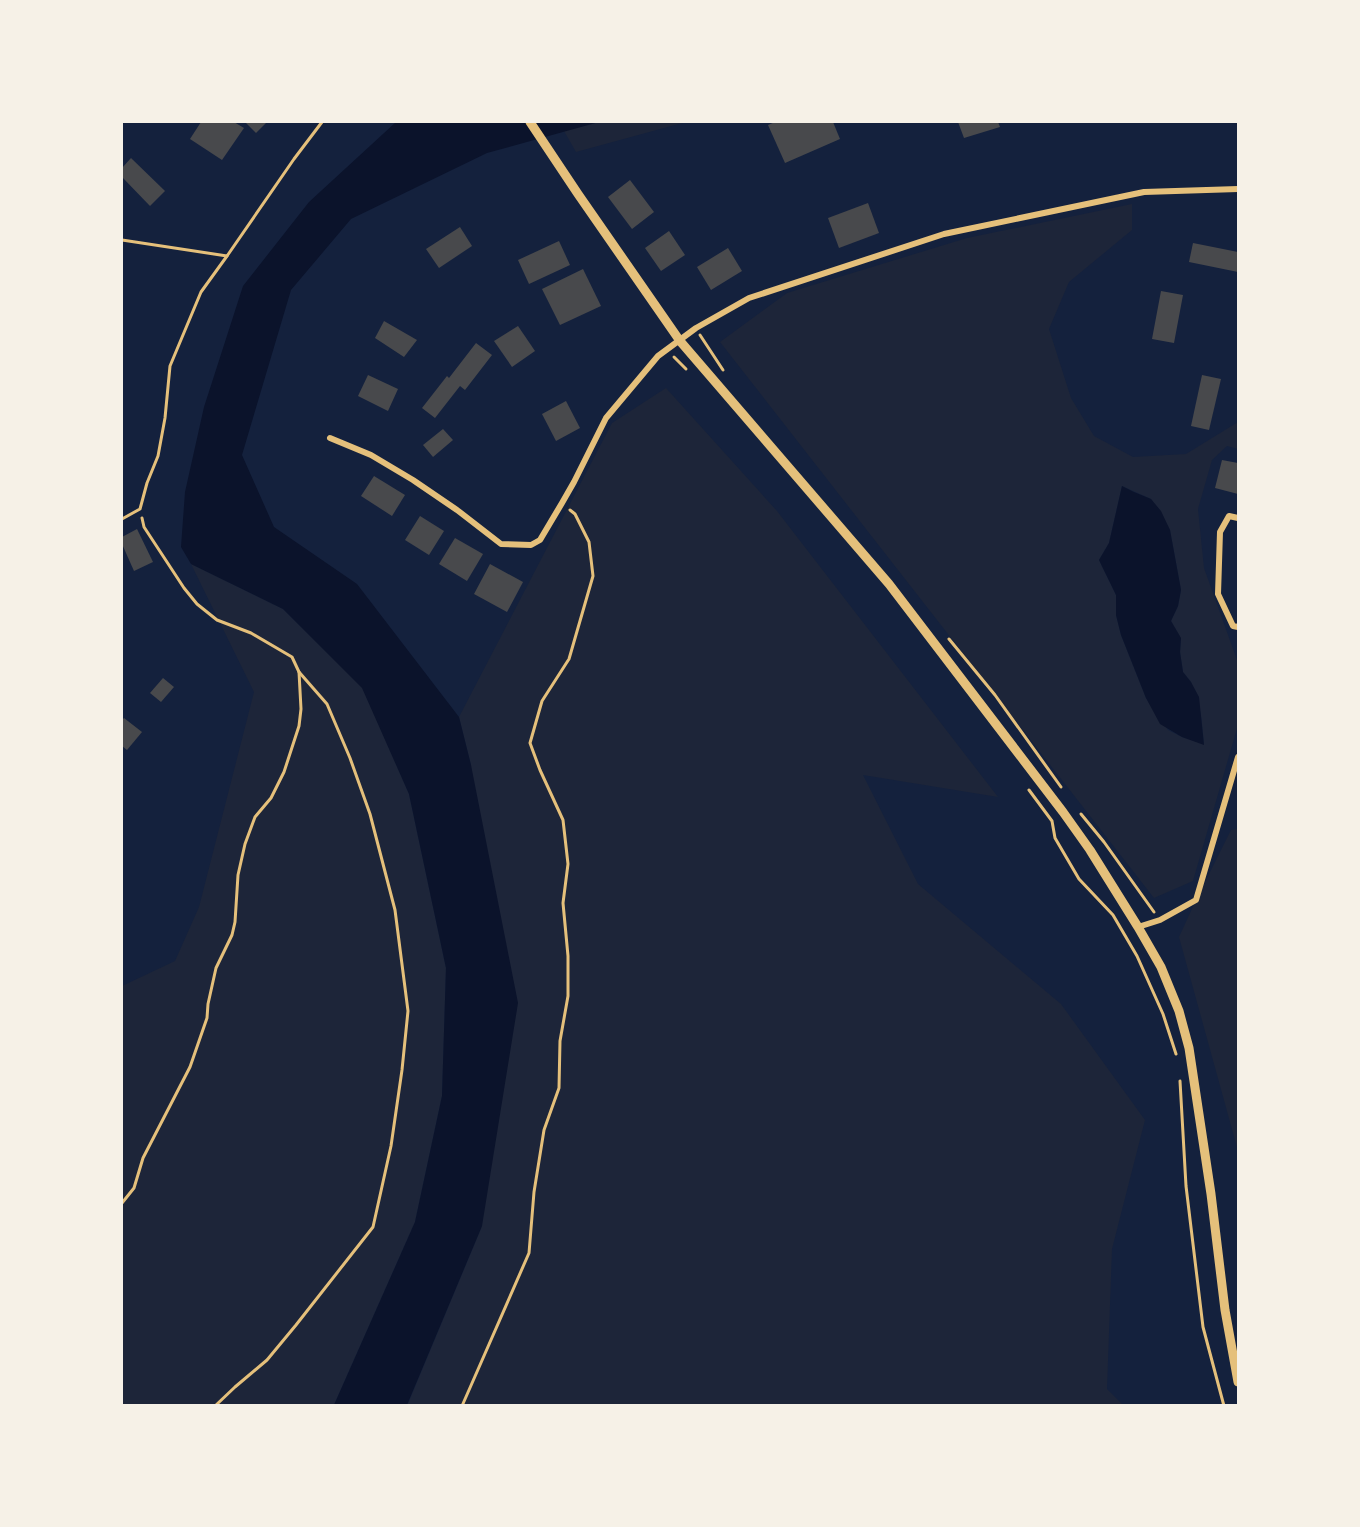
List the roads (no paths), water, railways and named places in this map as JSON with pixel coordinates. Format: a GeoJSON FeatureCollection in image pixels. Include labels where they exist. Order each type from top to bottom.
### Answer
{"type":"FeatureCollection","features":[{"type":"Feature","properties":{"kind":"main road"},"geometry":{"type":"LineString","coordinates":[[530,122],[680,340],[889,584],[1090,850],[1161,967],[1179,1011],[1189,1048],[1225,1310],[1239,1382]]}},
{"type":"Feature","properties":{"kind":"street"},"geometry":{"type":"LineString","coordinates":[[330,438],[371,455],[413,480],[501,544],[531,545],[540,540],[562,503],[606,418],[658,356],[696,328],[749,298],[944,234],[1144,192],[1239,189]]}},
{"type":"Feature","properties":{"kind":"street"},"geometry":{"type":"LineString","coordinates":[[1239,518],[1229,516],[1220,532],[1218,594],[1233,626],[1239,627]]}},
{"type":"Feature","properties":{"kind":"street"},"geometry":{"type":"LineString","coordinates":[[1138,927],[1160,920],[1196,900],[1239,757]]}},
{"type":"Feature","properties":{"kind":"lane"},"geometry":{"type":"LineString","coordinates":[[122,519],[140,508],[158,456],[165,418],[170,366],[201,292],[322,122]]}},
{"type":"Feature","properties":{"kind":"lane"},"geometry":{"type":"LineString","coordinates":[[122,240],[227,256]]}}]}
